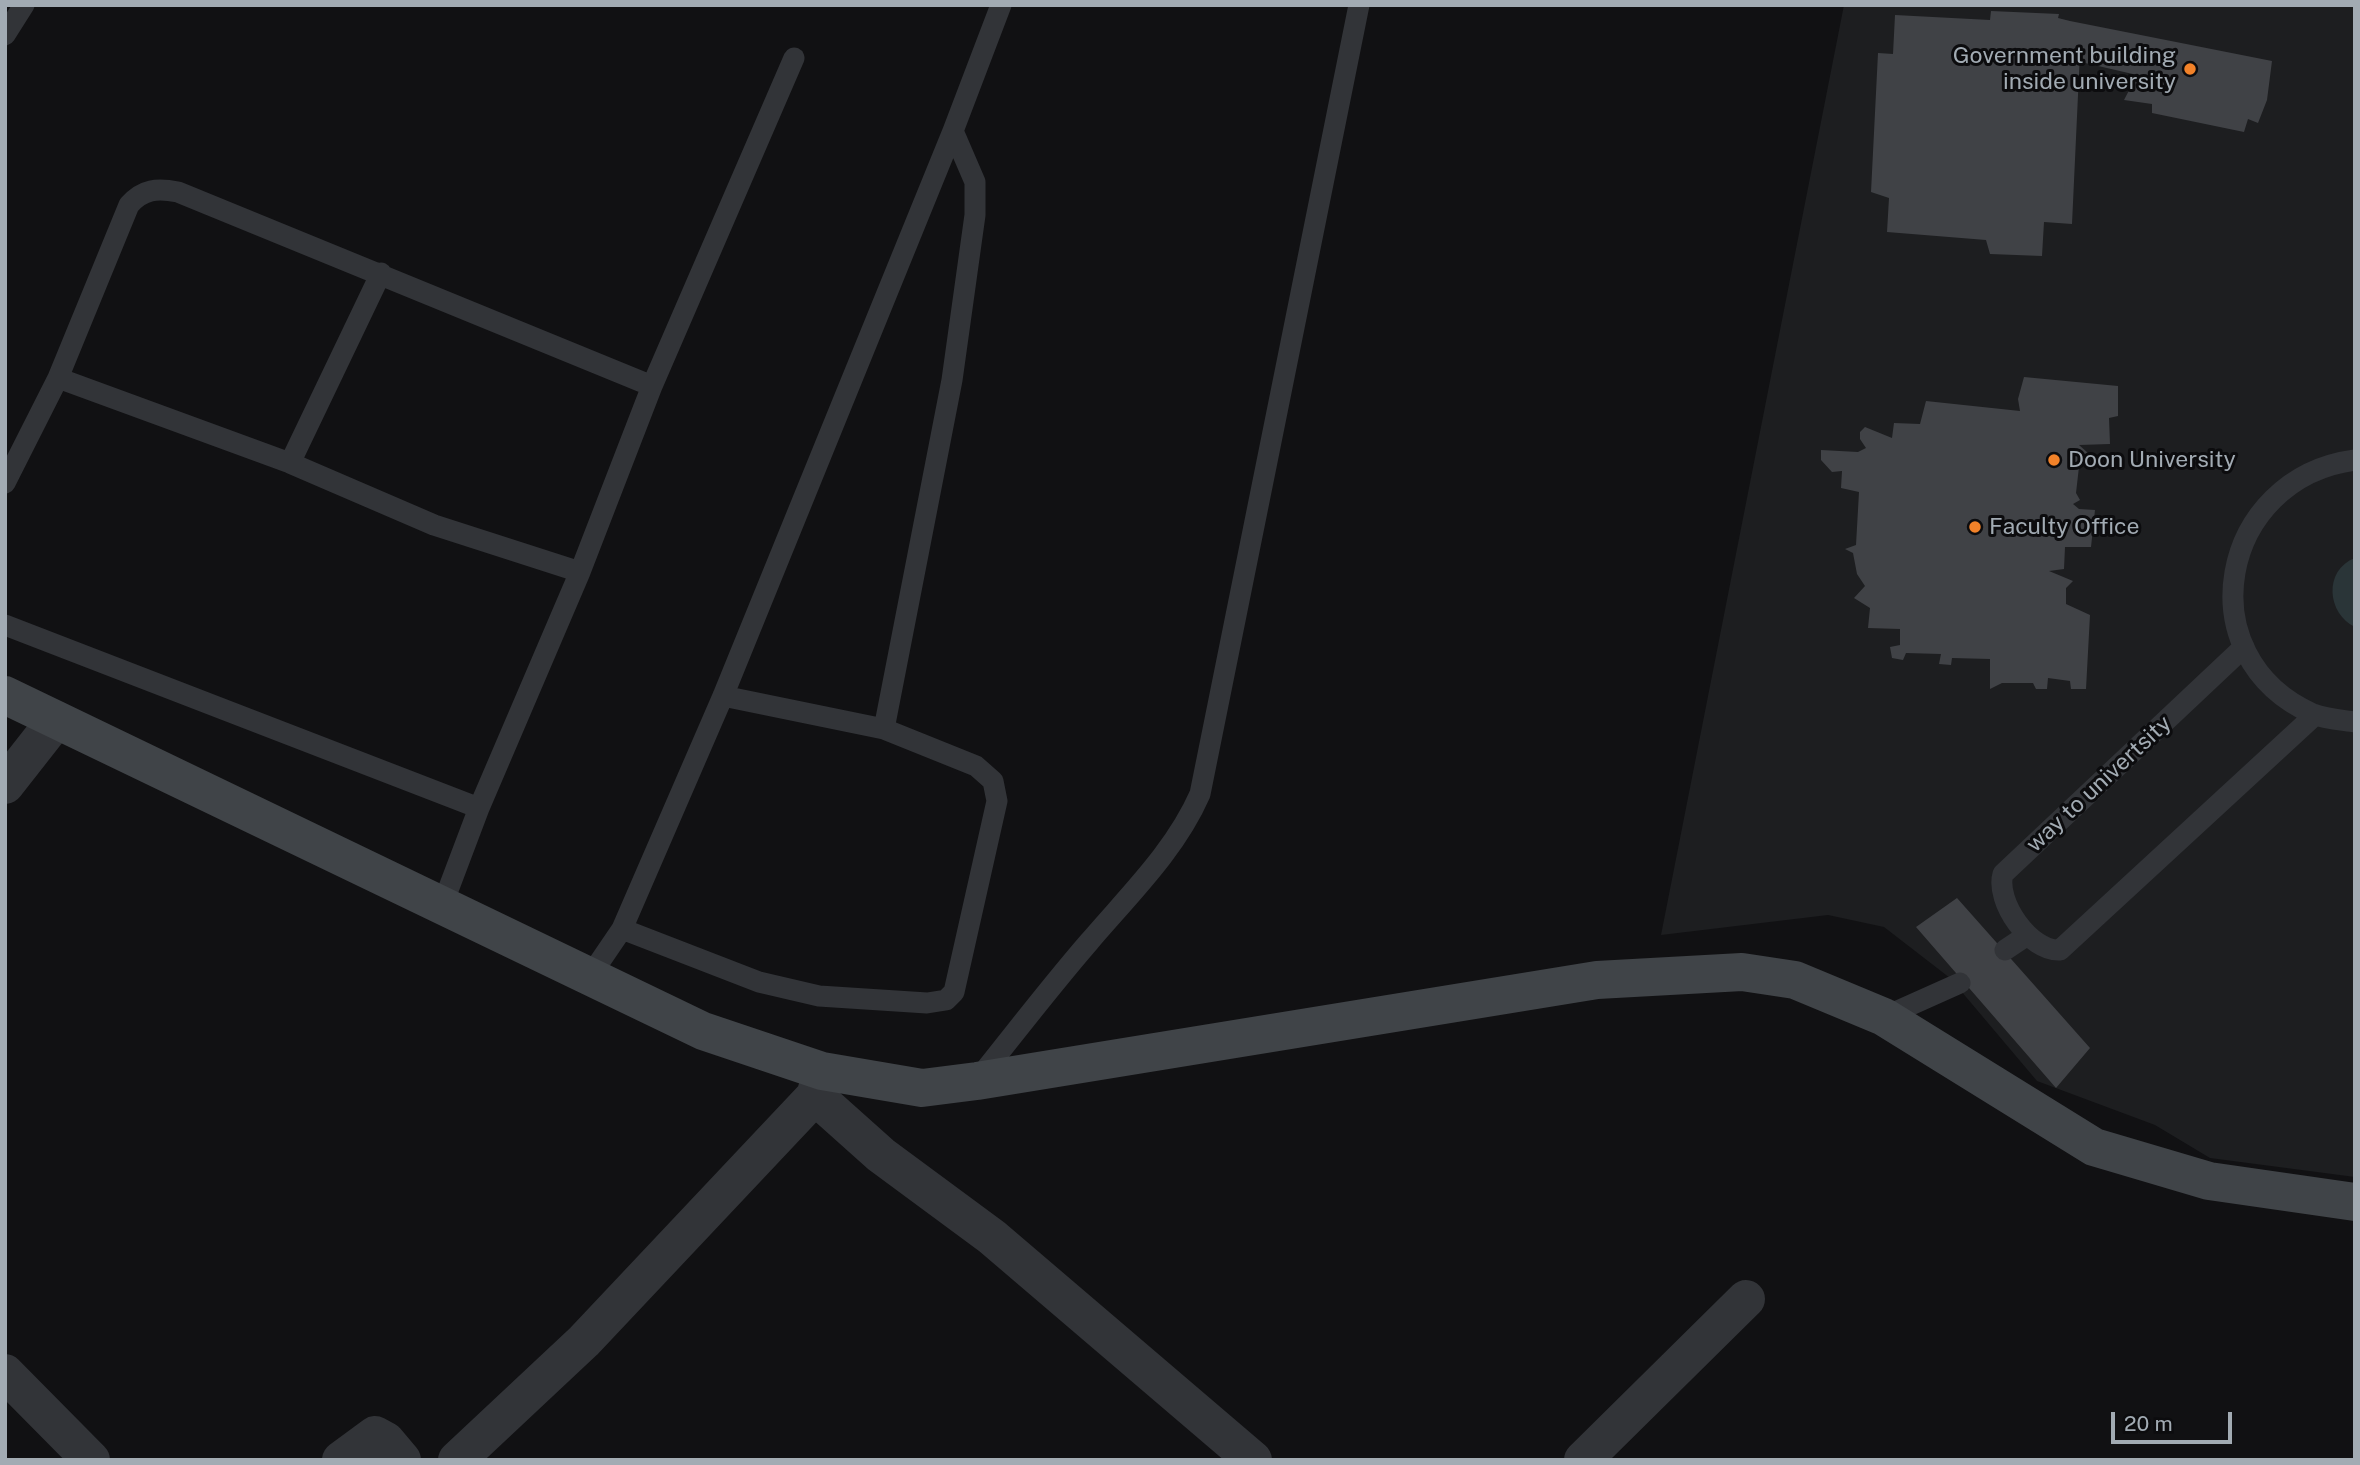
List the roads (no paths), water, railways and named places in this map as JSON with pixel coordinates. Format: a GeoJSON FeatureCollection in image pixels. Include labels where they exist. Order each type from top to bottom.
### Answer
{"type":"FeatureCollection","features":[{"type":"Feature","properties":{"kind":"main road"},"geometry":{"type":"LineString","coordinates":[[5,695],[703,1031],[819,1084],[922,1088],[977,1082],[1597,980],[1742,972],[1795,980],[1884,1017],[2094,1147],[2208,1181],[2355,1202]]}},
{"type":"Feature","properties":{"kind":"street"},"geometry":{"type":"LineString","coordinates":[[5,785],[56,720]]}},
{"type":"Feature","properties":{"kind":"street"},"geometry":{"type":"LineString","coordinates":[[457,1460],[584,1341],[819,1084],[881,1155],[992,1237],[1242,1457]]}},
{"type":"Feature","properties":{"kind":"street"},"geometry":{"type":"LineString","coordinates":[[1583,1460],[1746,1299]]}},
{"type":"Feature","properties":{"kind":"street"},"geometry":{"type":"LineString","coordinates":[[5,1373],[90,1460]]}},
{"type":"Feature","properties":{"kind":"street"},"geometry":{"type":"LineString","coordinates":[[341,1460],[375,1435],[386,1441],[402,1460]]}},
{"type":"Feature","properties":{"kind":"lane"},"geometry":{"type":"LineString","coordinates":[[5,35],[24,5]]}},
{"type":"Feature","properties":{"kind":"lane"},"geometry":{"type":"LineString","coordinates":[[590,976],[622,929],[723,696],[953,131],[1001,5]]}},
{"type":"Feature","properties":{"kind":"lane"},"geometry":{"type":"LineString","coordinates":[[977,1082],[1066,968],[1170,847],[1189,818],[1200,794],[1359,5]]}},
{"type":"Feature","properties":{"kind":"lane"},"geometry":{"type":"LineString","coordinates":[[442,906],[478,808],[580,572],[652,386],[794,58]]}},
{"type":"Feature","properties":{"kind":"lane"},"geometry":{"type":"LineString","coordinates":[[884,729],[952,380],[975,215],[975,182],[953,131]]}},
{"type":"Feature","properties":{"kind":"lane"},"geometry":{"type":"LineString","coordinates":[[5,483],[58,378],[129,205],[139,194],[152,189],[178,192],[652,386]]}},
{"type":"Feature","properties":{"kind":"lane"},"geometry":{"type":"LineString","coordinates":[[290,463],[381,273]]}},
{"type":"Feature","properties":{"kind":"lane"},"geometry":{"type":"LineString","coordinates":[[58,378],[290,463],[435,525],[580,572]]}},
{"type":"Feature","properties":{"kind":"lane"},"geometry":{"type":"LineString","coordinates":[[2355,460],[2334,463],[2307,473],[2282,489],[2262,509],[2246,534],[2236,561],[2232,590],[2235,619],[2244,647],[2262,676],[2278,691],[2315,715],[2355,722]]}},
{"type":"Feature","properties":{"kind":"lane"},"geometry":{"type":"LineString","coordinates":[[5,625],[478,808]]}},
{"type":"Feature","properties":{"kind":"lane","name":"way to univertsity"},"geometry":{"type":"LineString","coordinates":[[2026,936],[2000,892],[2003,874],[2244,647]]}},
{"type":"Feature","properties":{"kind":"lane"},"geometry":{"type":"LineString","coordinates":[[622,929],[759,982],[820,996],[927,1003],[951,997],[959,980],[997,801],[996,789],[986,772],[884,729],[723,696]]}},
{"type":"Feature","properties":{"kind":"lane"},"geometry":{"type":"LineString","coordinates":[[2005,950],[2026,936],[2052,951],[2060,950],[2315,715]]}},
{"type":"Feature","properties":{"kind":"lane"},"geometry":{"type":"LineString","coordinates":[[1884,1017],[1959,982]]}},
{"type":"Feature","properties":{"kind":"place","name":"Government building inside university"},"geometry":{"type":"Point","coordinates":[2190,69]}},
{"type":"Feature","properties":{"kind":"place","name":"Doon University"},"geometry":{"type":"Point","coordinates":[2054,460]}},
{"type":"Feature","properties":{"kind":"place","name":"Faculty Office"},"geometry":{"type":"Point","coordinates":[1975,527]}}]}
